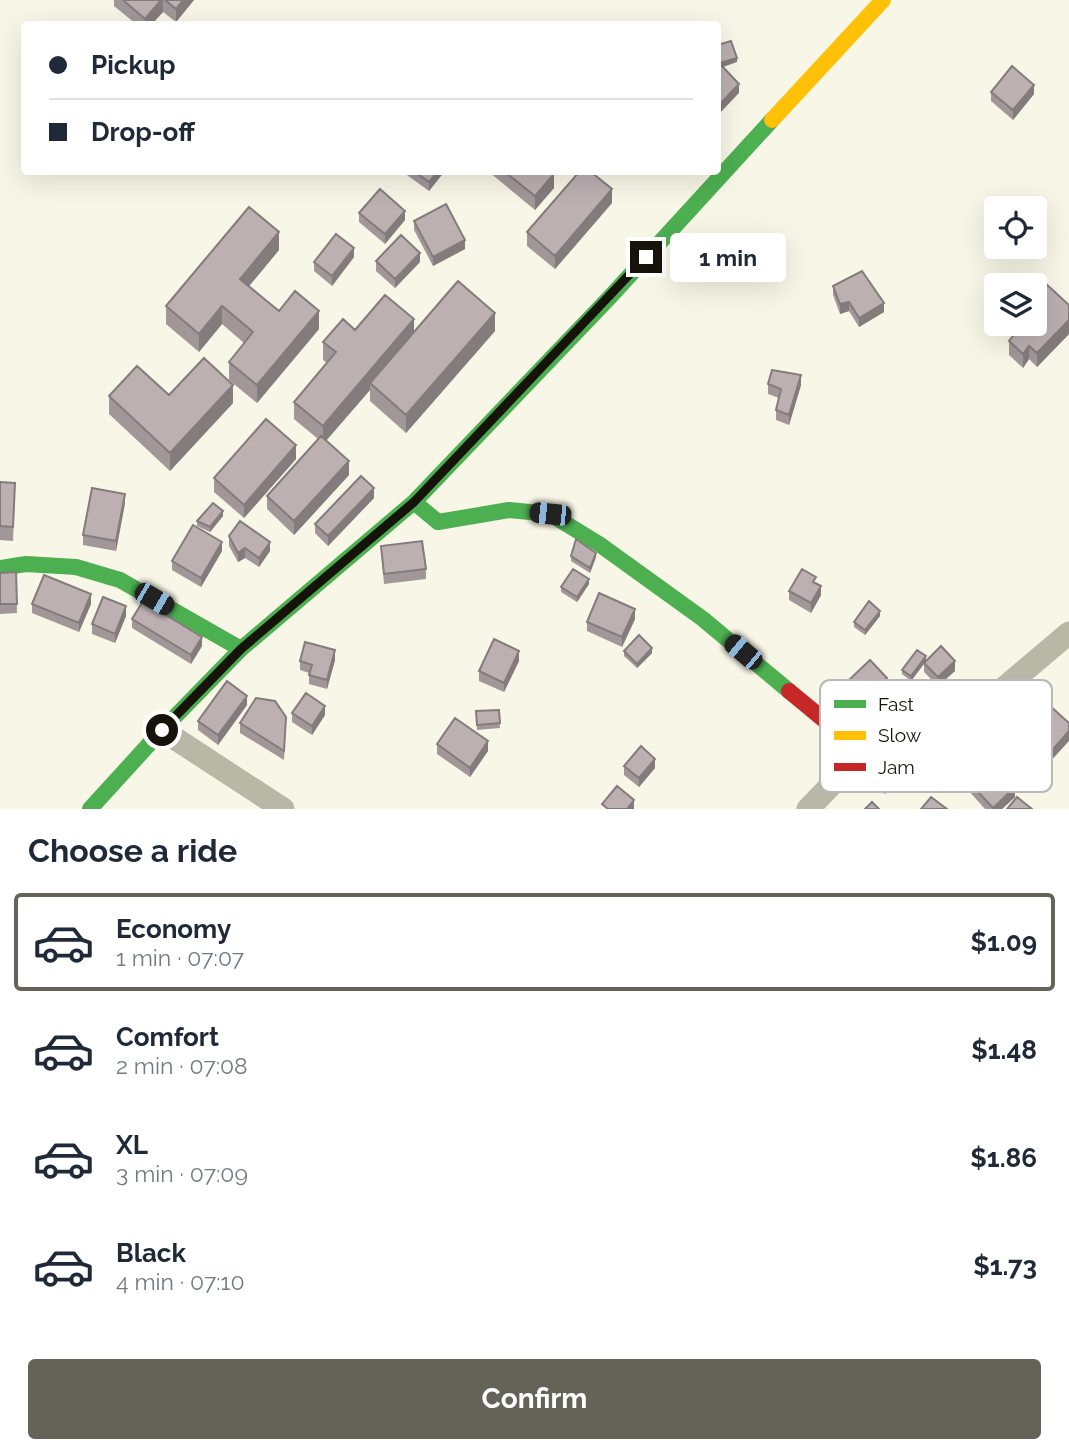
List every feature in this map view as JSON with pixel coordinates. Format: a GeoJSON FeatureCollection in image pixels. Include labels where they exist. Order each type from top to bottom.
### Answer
{"type":"FeatureCollection","features":[{"type":"Feature","properties":{"kind":"street"},"geometry":{"type":"LineString","coordinates":[[90,809],[241,649],[414,502],[610,297],[883,0]]}},
{"type":"Feature","properties":{"kind":"street"},"geometry":{"type":"LineString","coordinates":[[414,502],[438,522],[509,510],[550,514],[600,544],[703,619],[820,716]]}},
{"type":"Feature","properties":{"kind":"street"},"geometry":{"type":"LineString","coordinates":[[0,568],[26,564],[76,567],[120,580],[241,649]]}},
{"type":"Feature","properties":{"kind":"street"},"geometry":{"type":"LineString","coordinates":[[1013,680],[1069,633]]}},
{"type":"Feature","properties":{"kind":"street"},"geometry":{"type":"LineString","coordinates":[[162,730],[282,809]]}},
{"type":"Feature","properties":{"kind":"street"},"geometry":{"type":"LineString","coordinates":[[808,809],[824,792]]}},
{"type":"Feature","properties":{"kind":"building"},"geometry":{"type":"Polygon","coordinates":[[[123,0],[161,0],[145,19],[123,0]]]}},
{"type":"Feature","properties":{"kind":"building"},"geometry":{"type":"Polygon","coordinates":[[[165,0],[183,0],[176,9],[165,0]]]}},
{"type":"Feature","properties":{"kind":"building"},"geometry":{"type":"Polygon","coordinates":[[[731,41],[737,58],[721,63],[721,44],[731,41]]]}},
{"type":"Feature","properties":{"kind":"building"},"geometry":{"type":"Polygon","coordinates":[[[721,65],[739,84],[721,103],[721,65]]]}},
{"type":"Feature","properties":{"kind":"building"},"geometry":{"type":"Polygon","coordinates":[[[1012,66],[1034,85],[1013,110],[991,92],[1012,66]]]}},
{"type":"Feature","properties":{"kind":"building"},"geometry":{"type":"Polygon","coordinates":[[[419,175],[435,175],[429,182],[419,175]]]}},
{"type":"Feature","properties":{"kind":"building"},"geometry":{"type":"Polygon","coordinates":[[[509,175],[553,175],[535,196],[509,175]]]}},
{"type":"Feature","properties":{"kind":"building"},"geometry":{"type":"Polygon","coordinates":[[[576,175],[595,175],[612,189],[555,256],[527,232],[576,175]]]}},
{"type":"Feature","properties":{"kind":"building"},"geometry":{"type":"Polygon","coordinates":[[[380,189],[405,211],[385,234],[359,213],[380,189]]]}},
{"type":"Feature","properties":{"kind":"building"},"geometry":{"type":"Polygon","coordinates":[[[446,204],[465,240],[433,257],[414,221],[446,204]]]}},
{"type":"Feature","properties":{"kind":"building"},"geometry":{"type":"Polygon","coordinates":[[[249,207],[279,232],[240,279],[279,311],[295,291],[319,311],[257,385],[229,362],[253,332],[222,306],[199,334],[166,306],[249,207]]]}},
{"type":"Feature","properties":{"kind":"building"},"geometry":{"type":"Polygon","coordinates":[[[336,234],[354,248],[332,276],[314,262],[336,234]]]}},
{"type":"Feature","properties":{"kind":"building"},"geometry":{"type":"Polygon","coordinates":[[[401,235],[420,253],[395,279],[376,261],[401,235]]]}},
{"type":"Feature","properties":{"kind":"building"},"geometry":{"type":"Polygon","coordinates":[[[862,271],[884,303],[859,318],[849,302],[840,304],[833,286],[862,271]]]}},
{"type":"Feature","properties":{"kind":"building"},"geometry":{"type":"Polygon","coordinates":[[[458,281],[495,313],[406,415],[370,383],[458,281]]]}},
{"type":"Feature","properties":{"kind":"building"},"geometry":{"type":"Polygon","coordinates":[[[1047,285],[1069,305],[1069,320],[1037,353],[1029,346],[1023,354],[1009,341],[1013,336],[1047,336],[1047,285]]]}},
{"type":"Feature","properties":{"kind":"building"},"geometry":{"type":"Polygon","coordinates":[[[385,295],[414,319],[323,426],[294,402],[336,352],[323,342],[343,319],[355,330],[385,295]]]}},
{"type":"Feature","properties":{"kind":"building"},"geometry":{"type":"Polygon","coordinates":[[[204,358],[233,385],[170,453],[109,396],[137,366],[169,395],[204,358]]]}},
{"type":"Feature","properties":{"kind":"building"},"geometry":{"type":"Polygon","coordinates":[[[772,370],[801,375],[789,415],[776,410],[781,389],[768,384],[772,370]]]}},
{"type":"Feature","properties":{"kind":"building"},"geometry":{"type":"Polygon","coordinates":[[[266,419],[296,445],[244,505],[214,478],[266,419]]]}},
{"type":"Feature","properties":{"kind":"building"},"geometry":{"type":"Polygon","coordinates":[[[321,436],[349,461],[294,521],[267,496],[321,436]]]}},
{"type":"Feature","properties":{"kind":"building"},"geometry":{"type":"Polygon","coordinates":[[[361,476],[374,488],[328,536],[315,524],[361,476]]]}},
{"type":"Feature","properties":{"kind":"building"},"geometry":{"type":"Polygon","coordinates":[[[0,482],[15,483],[13,527],[0,526],[0,482]]]}},
{"type":"Feature","properties":{"kind":"building"},"geometry":{"type":"Polygon","coordinates":[[[92,488],[125,494],[116,541],[83,535],[92,488]]]}},
{"type":"Feature","properties":{"kind":"building"},"geometry":{"type":"Polygon","coordinates":[[[213,503],[223,511],[210,527],[197,521],[213,503]]]}},
{"type":"Feature","properties":{"kind":"building"},"geometry":{"type":"Polygon","coordinates":[[[240,521],[270,542],[259,558],[245,548],[238,553],[229,536],[240,521]]]}},
{"type":"Feature","properties":{"kind":"building"},"geometry":{"type":"Polygon","coordinates":[[[193,525],[222,542],[201,578],[172,561],[193,525]]]}},
{"type":"Feature","properties":{"kind":"building"},"geometry":{"type":"Polygon","coordinates":[[[576,539],[596,553],[590,568],[571,556],[576,539]]]}},
{"type":"Feature","properties":{"kind":"building"},"geometry":{"type":"Polygon","coordinates":[[[422,541],[426,569],[384,574],[381,546],[422,541]]]}},
{"type":"Feature","properties":{"kind":"building"},"geometry":{"type":"Polygon","coordinates":[[[573,569],[589,579],[577,597],[561,587],[573,569]]]}},
{"type":"Feature","properties":{"kind":"building"},"geometry":{"type":"Polygon","coordinates":[[[802,569],[816,577],[813,582],[821,586],[811,603],[789,591],[802,569]]]}},
{"type":"Feature","properties":{"kind":"building"},"geometry":{"type":"Polygon","coordinates":[[[16,572],[17,604],[0,604],[0,573],[16,572]]]}},
{"type":"Feature","properties":{"kind":"building"},"geometry":{"type":"Polygon","coordinates":[[[44,575],[91,594],[79,623],[32,604],[44,575]]]}},
{"type":"Feature","properties":{"kind":"building"},"geometry":{"type":"Polygon","coordinates":[[[599,593],[635,609],[622,637],[587,622],[599,593]]]}},
{"type":"Feature","properties":{"kind":"building"},"geometry":{"type":"Polygon","coordinates":[[[103,597],[126,606],[115,634],[92,624],[103,597]]]}},
{"type":"Feature","properties":{"kind":"building"},"geometry":{"type":"Polygon","coordinates":[[[143,601],[202,637],[191,655],[132,619],[143,601]]]}},
{"type":"Feature","properties":{"kind":"building"},"geometry":{"type":"Polygon","coordinates":[[[869,601],[880,611],[865,630],[854,622],[869,601]]]}},
{"type":"Feature","properties":{"kind":"building"},"geometry":{"type":"Polygon","coordinates":[[[639,635],[652,648],[637,664],[624,651],[639,635]]]}},
{"type":"Feature","properties":{"kind":"building"},"geometry":{"type":"Polygon","coordinates":[[[494,639],[519,651],[504,683],[479,671],[494,639]]]}},
{"type":"Feature","properties":{"kind":"building"},"geometry":{"type":"Polygon","coordinates":[[[305,642],[335,650],[327,680],[309,675],[312,665],[300,661],[305,642]]]}},
{"type":"Feature","properties":{"kind":"building"},"geometry":{"type":"Polygon","coordinates":[[[941,646],[955,661],[938,677],[924,663],[941,646]]]}},
{"type":"Feature","properties":{"kind":"building"},"geometry":{"type":"Polygon","coordinates":[[[917,650],[926,656],[911,676],[902,670],[917,650]]]}},
{"type":"Feature","properties":{"kind":"building"},"geometry":{"type":"Polygon","coordinates":[[[870,660],[887,678],[885,680],[850,679],[870,660]]]}},
{"type":"Feature","properties":{"kind":"building"},"geometry":{"type":"Polygon","coordinates":[[[227,681],[247,696],[218,735],[198,721],[227,681]]]}},
{"type":"Feature","properties":{"kind":"building"},"geometry":{"type":"Polygon","coordinates":[[[306,693],[325,706],[312,726],[292,713],[306,693]]]}},
{"type":"Feature","properties":{"kind":"building"},"geometry":{"type":"Polygon","coordinates":[[[256,698],[275,701],[286,717],[284,751],[240,723],[256,698]]]}},
{"type":"Feature","properties":{"kind":"building"},"geometry":{"type":"Polygon","coordinates":[[[1052,708],[1069,723],[1069,731],[1052,750],[1052,708]]]}},
{"type":"Feature","properties":{"kind":"building"},"geometry":{"type":"Polygon","coordinates":[[[499,710],[500,723],[477,725],[476,711],[499,710]]]}},
{"type":"Feature","properties":{"kind":"building"},"geometry":{"type":"Polygon","coordinates":[[[455,718],[488,741],[470,768],[437,744],[455,718]]]}},
{"type":"Feature","properties":{"kind":"building"},"geometry":{"type":"Polygon","coordinates":[[[641,746],[655,759],[639,778],[624,766],[641,746]]]}},
{"type":"Feature","properties":{"kind":"building"},"geometry":{"type":"Polygon","coordinates":[[[617,786],[634,800],[627,809],[608,809],[602,804],[617,786]]]}},
{"type":"Feature","properties":{"kind":"building"},"geometry":{"type":"Polygon","coordinates":[[[978,792],[1010,792],[993,808],[978,792]]]}},
{"type":"Feature","properties":{"kind":"building"},"geometry":{"type":"Polygon","coordinates":[[[931,797],[947,809],[921,809],[931,797]]]}},
{"type":"Feature","properties":{"kind":"building"},"geometry":{"type":"Polygon","coordinates":[[[1017,797],[1032,809],[1007,809],[1017,797]]]}},
{"type":"Feature","properties":{"kind":"building"},"geometry":{"type":"Polygon","coordinates":[[[872,802],[879,809],[865,809],[872,802]]]}},
{"type":"Feature","properties":{"kind":"traffic: fast"},"geometry":{"type":"LineString","coordinates":[[90,809],[241,649],[414,502],[610,297],[772,120]]}},
{"type":"Feature","properties":{"kind":"traffic: fast"},"geometry":{"type":"LineString","coordinates":[[414,502],[438,522],[509,510],[550,514],[599,544],[703,619],[789,691]]}},
{"type":"Feature","properties":{"kind":"traffic: fast"},"geometry":{"type":"LineString","coordinates":[[0,568],[26,564],[76,567],[120,580],[241,649]]}},
{"type":"Feature","properties":{"kind":"traffic: slow"},"geometry":{"type":"LineString","coordinates":[[772,120],[883,0]]}},
{"type":"Feature","properties":{"kind":"traffic: jam"},"geometry":{"type":"LineString","coordinates":[[789,691],[820,717]]}},
{"type":"Feature","properties":{"kind":"route"},"geometry":{"type":"LineString","coordinates":[[162,730],[241,649],[414,502],[646,257]]}}]}
